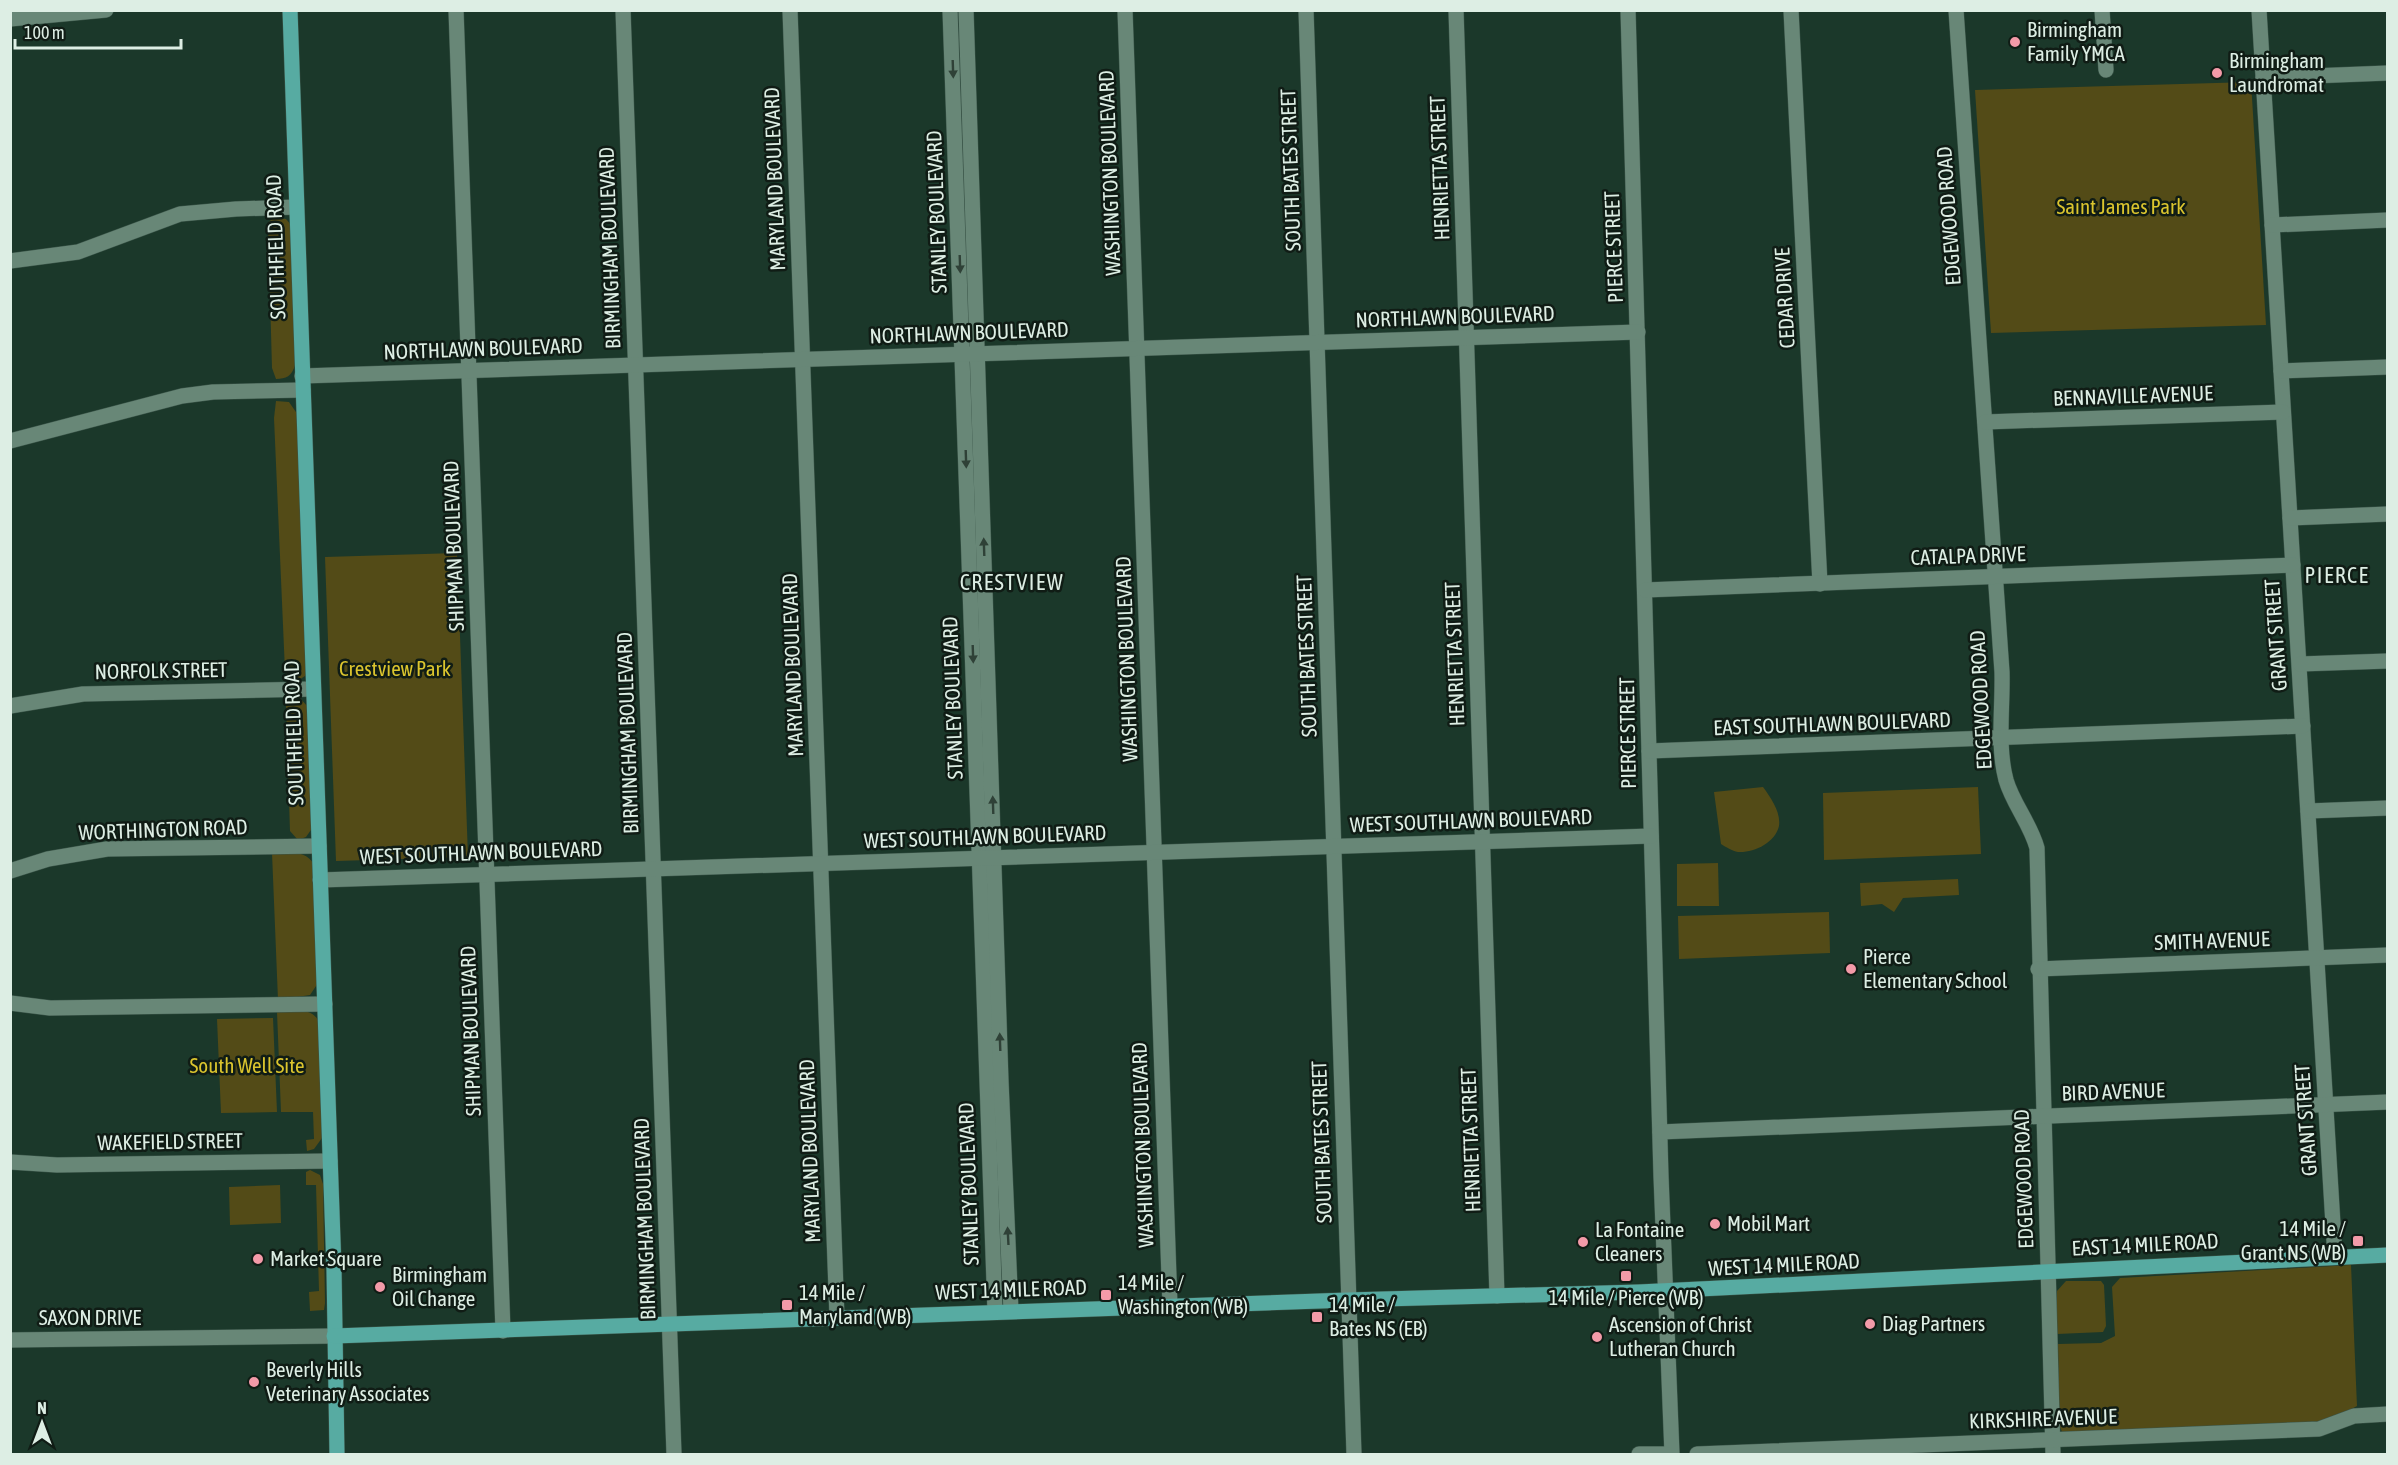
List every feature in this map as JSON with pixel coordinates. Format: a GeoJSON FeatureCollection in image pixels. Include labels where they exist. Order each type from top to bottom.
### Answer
{"type":"FeatureCollection","features":[{"type":"Feature","properties":{"kind":"main road","name":"SOUTHFIELD ROAD"},"geometry":{"type":"LineString","coordinates":[[290,10],[325,1004],[337,1455]]}},
{"type":"Feature","properties":{"kind":"main road","name":"EAST 14 MILE ROAD"},"geometry":{"type":"LineString","coordinates":[[2048,1271],[2388,1255]]}},
{"type":"Feature","properties":{"kind":"main road","name":"WEST 14 MILE ROAD"},"geometry":{"type":"LineString","coordinates":[[334,1336],[1011,1311],[1666,1291],[2048,1271]]}},
{"type":"Feature","properties":{"kind":"street"},"geometry":{"type":"LineString","coordinates":[[10,18],[106,10]]}},
{"type":"Feature","properties":{"kind":"street","name":"SHIPMAN BOULEVARD"},"geometry":{"type":"LineString","coordinates":[[456,10],[503,1331]]}},
{"type":"Feature","properties":{"kind":"street","name":"BIRMINGHAM BOULEVARD"},"geometry":{"type":"LineString","coordinates":[[623,10],[674,1455]]}},
{"type":"Feature","properties":{"kind":"street","name":"MARYLAND BOULEVARD"},"geometry":{"type":"LineString","coordinates":[[790,10],[837,1318]]}},
{"type":"Feature","properties":{"kind":"street","name":"STANLEY BOULEVARD"},"geometry":{"type":"LineString","coordinates":[[950,10],[964,179]]}},
{"type":"Feature","properties":{"kind":"street","name":"STANLEY BOULEVARD"},"geometry":{"type":"LineString","coordinates":[[966,10],[964,179],[994,1081],[995,1312]]}},
{"type":"Feature","properties":{"kind":"street","name":"WASHINGTON BOULEVARD"},"geometry":{"type":"LineString","coordinates":[[1125,10],[1170,1306]]}},
{"type":"Feature","properties":{"kind":"street","name":"SOUTH BATES STREET"},"geometry":{"type":"LineString","coordinates":[[1306,10],[1314,194],[1316,342],[1354,1455]]}},
{"type":"Feature","properties":{"kind":"street","name":"HENRIETTA STREET"},"geometry":{"type":"LineString","coordinates":[[1456,10],[1497,1296]]}},
{"type":"Feature","properties":{"kind":"street","name":"PIERCE STREET"},"geometry":{"type":"LineString","coordinates":[[1628,10],[1660,1132],[1672,1455]]}},
{"type":"Feature","properties":{"kind":"street","name":"CEDAR DRIVE"},"geometry":{"type":"LineString","coordinates":[[1791,10],[1820,584]]}},
{"type":"Feature","properties":{"kind":"street","name":"EDGEWOOD ROAD"},"geometry":{"type":"LineString","coordinates":[[1956,10],[2002,672],[2004,767],[2007,781],[2037,848],[2038,969],[2053,1455]]}},
{"type":"Feature","properties":{"kind":"street"},"geometry":{"type":"LineString","coordinates":[[2102,10],[2106,70]]}},
{"type":"Feature","properties":{"kind":"street","name":"GRANT STREET"},"geometry":{"type":"LineString","coordinates":[[2259,10],[2335,1257]]}},
{"type":"Feature","properties":{"kind":"street"},"geometry":{"type":"LineString","coordinates":[[2263,78],[2388,73]]}},
{"type":"Feature","properties":{"kind":"street"},"geometry":{"type":"LineString","coordinates":[[10,261],[78,252],[180,214],[296,207]]}},
{"type":"Feature","properties":{"kind":"street"},"geometry":{"type":"LineString","coordinates":[[2272,225],[2388,220]]}},
{"type":"Feature","properties":{"kind":"street","name":"NORTHLAWN BOULEVARD"},"geometry":{"type":"LineString","coordinates":[[10,441],[182,396],[302,383],[468,370],[1638,332]]}},
{"type":"Feature","properties":{"kind":"street"},"geometry":{"type":"LineString","coordinates":[[2281,371],[2388,367]]}},
{"type":"Feature","properties":{"kind":"street","name":"BENNAVILLE AVENUE"},"geometry":{"type":"LineString","coordinates":[[1984,422],[2283,412]]}},
{"type":"Feature","properties":{"kind":"street"},"geometry":{"type":"LineString","coordinates":[[2290,518],[2388,514]]}},
{"type":"Feature","properties":{"kind":"street","name":"CATALPA DRIVE"},"geometry":{"type":"LineString","coordinates":[[1645,590],[2293,565]]}},
{"type":"Feature","properties":{"kind":"street"},"geometry":{"type":"LineString","coordinates":[[2300,664],[2388,661]]}},
{"type":"Feature","properties":{"kind":"street","name":"NORFOLK STREET"},"geometry":{"type":"LineString","coordinates":[[10,706],[83,694],[313,689]]}},
{"type":"Feature","properties":{"kind":"street","name":"EAST SOUTHLAWN BOULEVARD"},"geometry":{"type":"LineString","coordinates":[[1649,751],[2303,726]]}},
{"type":"Feature","properties":{"kind":"street"},"geometry":{"type":"LineString","coordinates":[[2308,811],[2388,808]]}},
{"type":"Feature","properties":{"kind":"street","name":"WEST SOUTHLAWN BOULEVARD"},"geometry":{"type":"LineString","coordinates":[[320,880],[1651,836]]}},
{"type":"Feature","properties":{"kind":"street","name":"WORTHINGTON ROAD"},"geometry":{"type":"LineString","coordinates":[[10,871],[48,859],[107,849],[319,846]]}},
{"type":"Feature","properties":{"kind":"street","name":"SMITH AVENUE"},"geometry":{"type":"LineString","coordinates":[[2038,969],[2388,955]]}},
{"type":"Feature","properties":{"kind":"street"},"geometry":{"type":"LineString","coordinates":[[10,1003],[51,1008],[325,1004]]}},
{"type":"Feature","properties":{"kind":"street","name":"STANLEY BOULEVARD"},"geometry":{"type":"LineString","coordinates":[[994,1081],[1011,1311]]}},
{"type":"Feature","properties":{"kind":"street","name":"BIRD AVENUE"},"geometry":{"type":"LineString","coordinates":[[1660,1132],[2388,1102]]}},
{"type":"Feature","properties":{"kind":"street","name":"WAKEFIELD STREET"},"geometry":{"type":"LineString","coordinates":[[10,1162],[57,1166],[330,1161]]}},
{"type":"Feature","properties":{"kind":"street","name":"SAXON DRIVE"},"geometry":{"type":"LineString","coordinates":[[10,1340],[334,1336]]}},
{"type":"Feature","properties":{"kind":"street","name":"KIRKSHIRE AVENUE"},"geometry":{"type":"LineString","coordinates":[[1697,1455],[2319,1429],[2354,1416],[2388,1414]]}},
{"type":"Feature","properties":{"kind":"street"},"geometry":{"type":"LineString","coordinates":[[1639,1455],[1665,1455]]}},
{"type":"Feature","properties":{"kind":"green space","name":"Saint James Park"},"geometry":{"type":"Polygon","coordinates":[[[2251,82],[2266,325],[1991,333],[1975,90],[2251,82]]]}},
{"type":"Feature","properties":{"kind":"green space"},"geometry":{"type":"Polygon","coordinates":[[[274,217],[286,219],[291,225],[295,365],[288,376],[276,379],[272,368],[268,223],[274,217]]]}},
{"type":"Feature","properties":{"kind":"green space"},"geometry":{"type":"Polygon","coordinates":[[[276,401],[289,402],[298,415],[307,669],[305,676],[294,683],[290,681],[285,671],[274,418],[276,401]]]}},
{"type":"Feature","properties":{"kind":"green space","name":"Crestview Park"},"geometry":{"type":"Polygon","coordinates":[[[457,553],[468,857],[336,861],[325,557],[457,553]]]}},
{"type":"Feature","properties":{"kind":"green space"},"geometry":{"type":"Polygon","coordinates":[[[290,696],[298,696],[308,707],[313,827],[306,837],[298,840],[290,831],[286,704],[290,696]]]}},
{"type":"Feature","properties":{"kind":"green space"},"geometry":{"type":"Polygon","coordinates":[[[1763,787],[1777,810],[1779,826],[1777,832],[1763,846],[1751,851],[1738,852],[1721,844],[1714,792],[1763,787]]]}},
{"type":"Feature","properties":{"kind":"green space"},"geometry":{"type":"Polygon","coordinates":[[[1978,787],[1981,854],[1824,860],[1823,793],[1978,787]]]}},
{"type":"Feature","properties":{"kind":"green space"},"geometry":{"type":"Polygon","coordinates":[[[272,853],[301,854],[311,860],[314,865],[318,983],[310,995],[278,1000],[272,853]]]}},
{"type":"Feature","properties":{"kind":"green space"},"geometry":{"type":"Polygon","coordinates":[[[1718,863],[1719,906],[1677,906],[1677,864],[1718,863]]]}},
{"type":"Feature","properties":{"kind":"green space"},"geometry":{"type":"Polygon","coordinates":[[[1958,879],[1959,895],[1903,898],[1894,912],[1882,904],[1861,906],[1860,883],[1958,879]]]}},
{"type":"Feature","properties":{"kind":"green space"},"geometry":{"type":"Polygon","coordinates":[[[1829,912],[1830,953],[1679,959],[1678,916],[1829,912]]]}},
{"type":"Feature","properties":{"kind":"green space"},"geometry":{"type":"Polygon","coordinates":[[[277,1012],[308,1012],[317,1018],[320,1024],[322,1138],[314,1149],[307,1151],[306,1140],[314,1139],[313,1112],[281,1112],[277,1012]]]}},
{"type":"Feature","properties":{"kind":"green space","name":"South Well Site"},"geometry":{"type":"Polygon","coordinates":[[[273,1018],[277,1112],[221,1113],[217,1019],[273,1018]]]}},
{"type":"Feature","properties":{"kind":"green space"},"geometry":{"type":"Polygon","coordinates":[[[310,1170],[320,1175],[323,1184],[325,1303],[324,1310],[310,1311],[309,1292],[319,1291],[316,1185],[306,1185],[306,1172],[310,1170]]]}},
{"type":"Feature","properties":{"kind":"green space"},"geometry":{"type":"Polygon","coordinates":[[[280,1185],[281,1223],[230,1225],[229,1187],[280,1185]]]}},
{"type":"Feature","properties":{"kind":"green space"},"geometry":{"type":"Polygon","coordinates":[[[2351,1265],[2357,1406],[2326,1423],[2063,1434],[2059,1425],[2058,1344],[2101,1343],[2115,1336],[2112,1287],[2120,1278],[2351,1265]]]}},
{"type":"Feature","properties":{"kind":"green space"},"geometry":{"type":"Polygon","coordinates":[[[2066,1281],[2101,1281],[2104,1285],[2106,1326],[2103,1332],[2057,1334],[2057,1291],[2066,1281]]]}},
{"type":"Feature","properties":{"kind":"place","name":"Birmingham Family YMCA"},"geometry":{"type":"Point","coordinates":[2015,42]}},
{"type":"Feature","properties":{"kind":"place","name":"Birmingham Laundromat"},"geometry":{"type":"Point","coordinates":[2217,73]}},
{"type":"Feature","properties":{"kind":"place","name":"Pierce Elementary School"},"geometry":{"type":"Point","coordinates":[1851,969]}},
{"type":"Feature","properties":{"kind":"place","name":"Mobil Mart"},"geometry":{"type":"Point","coordinates":[1715,1224]}},
{"type":"Feature","properties":{"kind":"place","name":"14 Mile / Grant NS (WB)"},"geometry":{"type":"Point","coordinates":[2358,1241]}},
{"type":"Feature","properties":{"kind":"place","name":"La Fontaine Cleaners"},"geometry":{"type":"Point","coordinates":[1583,1242]}},
{"type":"Feature","properties":{"kind":"place","name":"Market Square"},"geometry":{"type":"Point","coordinates":[258,1259]}},
{"type":"Feature","properties":{"kind":"place","name":"14 Mile / Pierce (WB)"},"geometry":{"type":"Point","coordinates":[1626,1276]}},
{"type":"Feature","properties":{"kind":"place","name":"Birmingham Oil Change"},"geometry":{"type":"Point","coordinates":[380,1287]}},
{"type":"Feature","properties":{"kind":"place","name":"14 Mile / Washington (WB)"},"geometry":{"type":"Point","coordinates":[1106,1295]}},
{"type":"Feature","properties":{"kind":"place","name":"14 Mile / Maryland (WB)"},"geometry":{"type":"Point","coordinates":[787,1305]}},
{"type":"Feature","properties":{"kind":"place","name":"14 Mile / Bates NS (EB)"},"geometry":{"type":"Point","coordinates":[1317,1317]}},
{"type":"Feature","properties":{"kind":"place","name":"Diag Partners"},"geometry":{"type":"Point","coordinates":[1870,1324]}},
{"type":"Feature","properties":{"kind":"place","name":"Ascension of Christ Lutheran Church"},"geometry":{"type":"Point","coordinates":[1597,1337]}},
{"type":"Feature","properties":{"kind":"place","name":"Beverly Hills Veterinary Associates"},"geometry":{"type":"Point","coordinates":[254,1382]}},
{"type":"Feature","properties":{"kind":"district","name":"PIERCE"},"geometry":{"type":"Point","coordinates":[2337,575]}},
{"type":"Feature","properties":{"kind":"district","name":"CRESTVIEW"},"geometry":{"type":"Point","coordinates":[1012,582]}}]}
